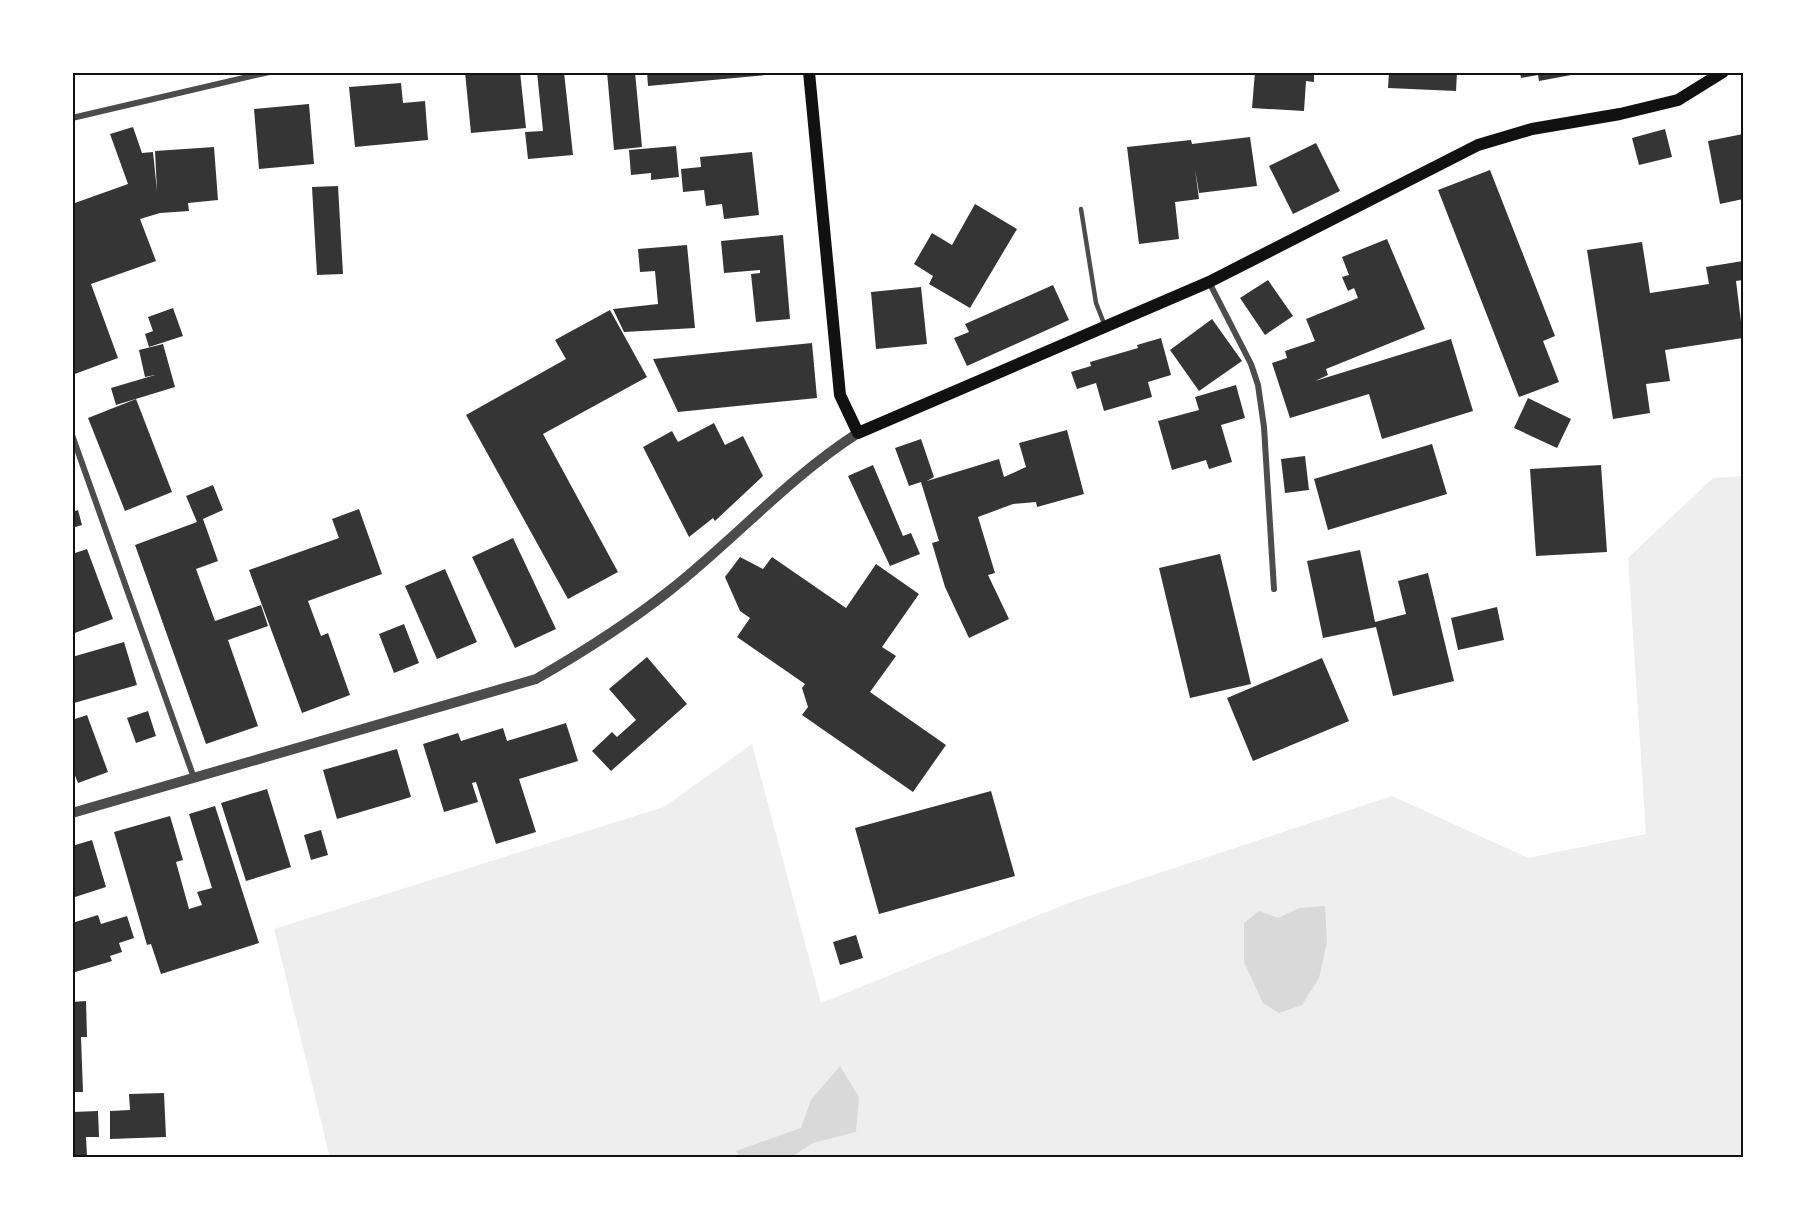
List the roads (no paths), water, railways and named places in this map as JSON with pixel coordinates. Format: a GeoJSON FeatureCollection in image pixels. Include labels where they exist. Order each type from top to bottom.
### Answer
{"type":"FeatureCollection","features":[{"type":"Feature","properties":{"kind":"main road"},"geometry":{"type":"LineString","coordinates":[[809,72],[840,395],[858,434],[1209,282],[1478,145],[1532,129],[1620,114],[1678,100],[1723,72]]}},
{"type":"Feature","properties":{"kind":"street"},"geometry":{"type":"LineString","coordinates":[[72,118],[269,72]]}},
{"type":"Feature","properties":{"kind":"street"},"geometry":{"type":"LineString","coordinates":[[1209,282],[1251,364],[1260,394],[1274,589]]}},
{"type":"Feature","properties":{"kind":"street"},"geometry":{"type":"LineString","coordinates":[[72,813],[536,679],[592,647],[670,590],[824,455],[858,434]]}},
{"type":"Feature","properties":{"kind":"street"},"geometry":{"type":"LineString","coordinates":[[72,435],[194,778]]}},
{"type":"Feature","properties":{"kind":"lane"},"geometry":{"type":"LineString","coordinates":[[1081,209],[1096,303],[1106,328]]}}]}
